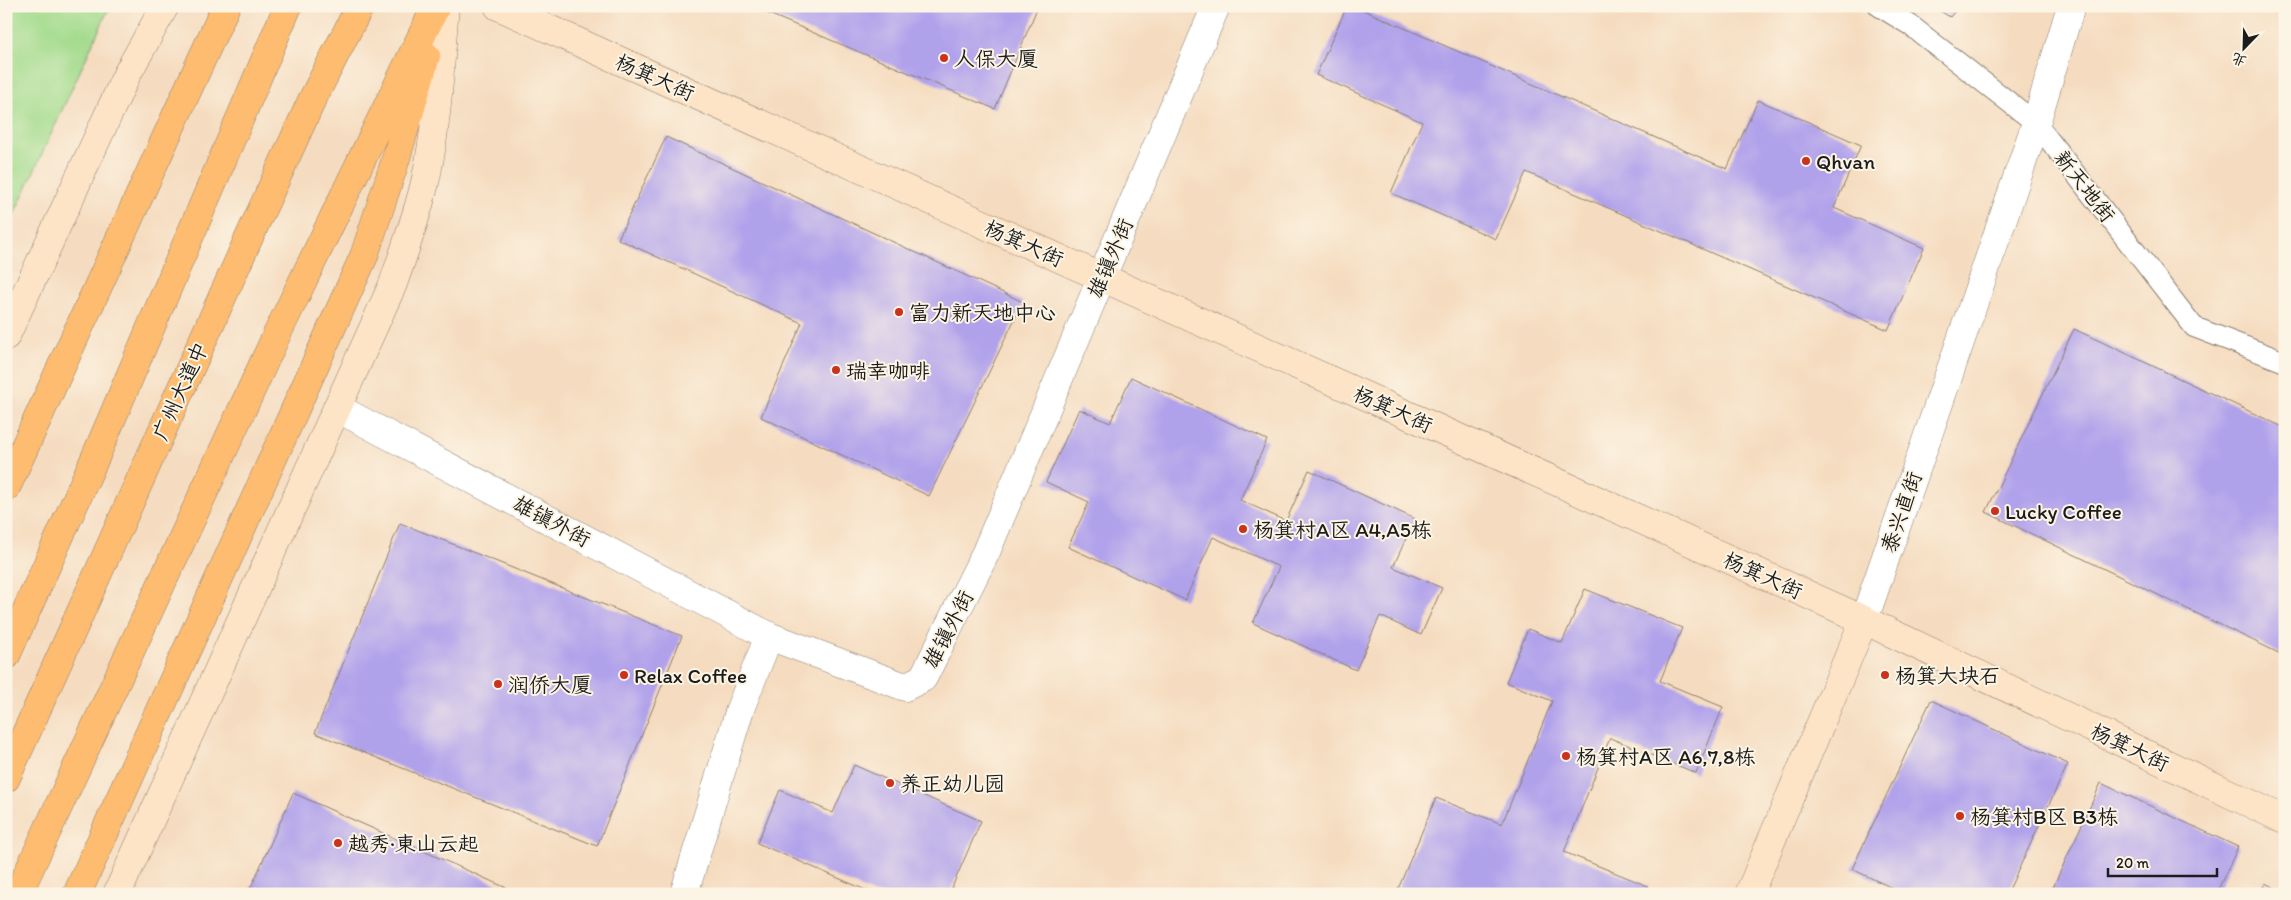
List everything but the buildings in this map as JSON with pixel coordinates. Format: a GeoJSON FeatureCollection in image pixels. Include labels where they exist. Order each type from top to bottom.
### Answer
{"type":"FeatureCollection","features":[{"type":"Feature","properties":{"kind":"highway"},"geometry":{"type":"LineString","coordinates":[[6,488],[226,6]]}},
{"type":"Feature","properties":{"kind":"highway"},"geometry":{"type":"LineString","coordinates":[[6,656],[95,458],[288,6]]}},
{"type":"Feature","properties":{"kind":"highway","name":"广州大道中"},"geometry":{"type":"LineString","coordinates":[[6,778],[308,109],[360,6]]}},
{"type":"Feature","properties":{"kind":"highway"},"geometry":{"type":"LineString","coordinates":[[18,894],[278,332],[436,6]]}},
{"type":"Feature","properties":{"kind":"highway"},"geometry":{"type":"LineString","coordinates":[[77,894],[364,256],[394,165],[440,6]]}},
{"type":"Feature","properties":{"kind":"street"},"geometry":{"type":"LineString","coordinates":[[6,336],[119,90],[165,6]]}},
{"type":"Feature","properties":{"kind":"street"},"geometry":{"type":"LineString","coordinates":[[117,894],[393,284],[413,228],[426,179],[435,126],[445,6]]}},
{"type":"Feature","properties":{"kind":"street","name":"杨箕大街"},"geometry":{"type":"LineString","coordinates":[[498,6],[1864,620],[2285,820]]}},
{"type":"Feature","properties":{"kind":"street","name":"雄镇外街"},"geometry":{"type":"LineString","coordinates":[[337,408],[769,636],[904,687],[924,678],[986,552],[1216,6]]}},
{"type":"Feature","properties":{"kind":"street","name":"泰兴直街"},"geometry":{"type":"LineString","coordinates":[[1749,894],[1864,620],[2036,123],[2071,6]]}},
{"type":"Feature","properties":{"kind":"street"},"geometry":{"type":"LineString","coordinates":[[684,894],[740,708],[769,636]]}},
{"type":"Feature","properties":{"kind":"lane","name":"新天地街"},"geometry":{"type":"LineString","coordinates":[[1879,6],[1910,25],[2036,123],[2194,327],[2285,362]]}},
{"type":"Feature","properties":{"kind":"green space"},"geometry":{"type":"Polygon","coordinates":[[[6,6],[110,6],[6,232],[6,6]]]}},
{"type":"Feature","properties":{"kind":"place","name":"人保大厦"},"geometry":{"type":"Point","coordinates":[944,58]}},
{"type":"Feature","properties":{"kind":"place","name":"Qhvan"},"geometry":{"type":"Point","coordinates":[1806,161]}},
{"type":"Feature","properties":{"kind":"place","name":"富力新天地中心"},"geometry":{"type":"Point","coordinates":[899,312]}},
{"type":"Feature","properties":{"kind":"place","name":"瑞幸咖啡"},"geometry":{"type":"Point","coordinates":[836,370]}},
{"type":"Feature","properties":{"kind":"place","name":"Lucky Coffee"},"geometry":{"type":"Point","coordinates":[1995,511]}},
{"type":"Feature","properties":{"kind":"place","name":"杨箕村A区 A4,A5栋"},"geometry":{"type":"Point","coordinates":[1243,529]}},
{"type":"Feature","properties":{"kind":"place","name":"Relax Coffee"},"geometry":{"type":"Point","coordinates":[624,675]}},
{"type":"Feature","properties":{"kind":"place","name":"杨箕大块石"},"geometry":{"type":"Point","coordinates":[1885,675]}},
{"type":"Feature","properties":{"kind":"place","name":"润侨大厦"},"geometry":{"type":"Point","coordinates":[498,684]}},
{"type":"Feature","properties":{"kind":"place","name":"杨箕村A区 A6,7,8栋"},"geometry":{"type":"Point","coordinates":[1566,756]}},
{"type":"Feature","properties":{"kind":"place","name":"养正幼儿园"},"geometry":{"type":"Point","coordinates":[890,783]}},
{"type":"Feature","properties":{"kind":"place","name":"杨箕村B区 B3栋"},"geometry":{"type":"Point","coordinates":[1960,816]}},
{"type":"Feature","properties":{"kind":"place","name":"越秀·東山云起"},"geometry":{"type":"Point","coordinates":[338,843]}}]}
